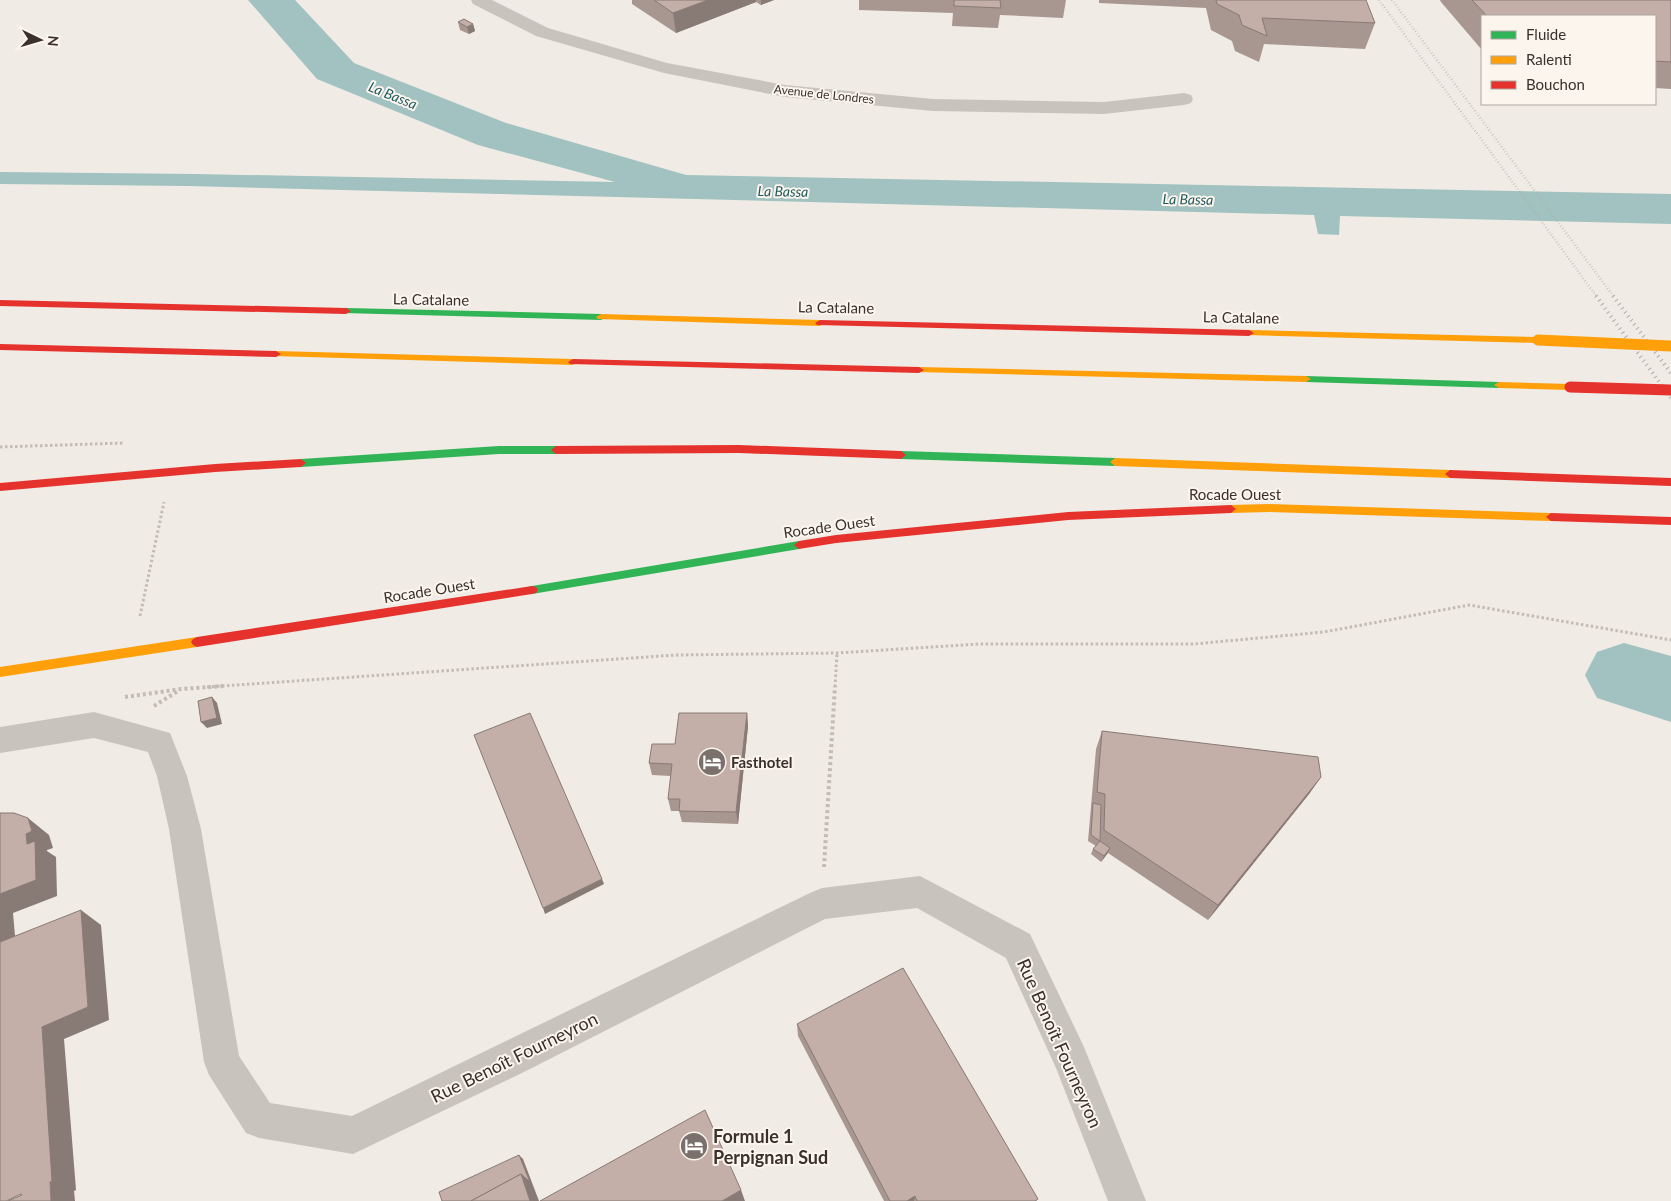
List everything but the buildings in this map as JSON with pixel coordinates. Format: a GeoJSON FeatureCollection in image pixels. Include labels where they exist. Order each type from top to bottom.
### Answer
{"type":"FeatureCollection","features":[{"type":"Feature","properties":{"kind":"highway","name":"La Catalane"},"geometry":{"type":"LineString","coordinates":[[0,304],[1439,336],[1671,346]]}},
{"type":"Feature","properties":{"kind":"highway"},"geometry":{"type":"LineString","coordinates":[[0,347],[862,370],[1199,376],[1671,390]]}},
{"type":"Feature","properties":{"kind":"highway","name":"Rocade Ouest"},"geometry":{"type":"LineString","coordinates":[[0,488],[215,468],[498,450],[738,449],[1671,482]]}},
{"type":"Feature","properties":{"kind":"highway","name":"Rocade Ouest"},"geometry":{"type":"LineString","coordinates":[[0,672],[506,594],[836,539],[1068,516],[1202,509],[1269,508],[1671,521]]}},
{"type":"Feature","properties":{"kind":"street","name":"Avenue de Londres"},"geometry":{"type":"LineString","coordinates":[[479,0],[542,32],[664,68],[784,91],[933,105],[1104,108],[1184,99]]}},
{"type":"Feature","properties":{"kind":"street","name":"Rue Benoît Fourneyron"},"geometry":{"type":"LineString","coordinates":[[0,740],[94,725],[159,742],[172,776],[186,829],[222,1062],[259,1120],[353,1135],[513,1058],[822,904],[920,892],[1018,946],[1071,1060],[1127,1201]]}},
{"type":"Feature","properties":{"kind":"path"},"geometry":{"type":"LineString","coordinates":[[0,447],[131,442]]}},
{"type":"Feature","properties":{"kind":"path"},"geometry":{"type":"LineString","coordinates":[[140,619],[164,502]]}},
{"type":"Feature","properties":{"kind":"path"},"geometry":{"type":"LineString","coordinates":[[181,689],[676,655],[837,653],[979,644],[1194,644],[1324,632],[1470,605],[1671,640]]}},
{"type":"Feature","properties":{"kind":"path"},"geometry":{"type":"LineString","coordinates":[[822,904],[837,653]]}},
{"type":"Feature","properties":{"kind":"water"},"geometry":{"type":"Polygon","coordinates":[[[248,0],[295,0],[354,63],[506,123],[686,175],[1671,194],[1671,224],[1340,216],[1339,235],[1318,234],[1314,215],[188,186],[0,184],[0,172],[615,182],[478,145],[317,79],[248,0]]]}},
{"type":"Feature","properties":{"kind":"waterway","name":"La Bassa"},"geometry":{"type":"LineString","coordinates":[[1624,675],[1671,689]]}},
{"type":"Feature","properties":{"kind":"railway"},"geometry":{"type":"LineString","coordinates":[[1379,0],[1597,297]]}},
{"type":"Feature","properties":{"kind":"railway"},"geometry":{"type":"LineString","coordinates":[[1392,0],[1614,297]]}},
{"type":"Feature","properties":{"kind":"railway"},"geometry":{"type":"LineString","coordinates":[[1596,296],[1671,398]]}},
{"type":"Feature","properties":{"kind":"railway"},"geometry":{"type":"LineString","coordinates":[[1613,296],[1671,373]]}},
{"type":"Feature","properties":{"kind":"traffic: fast"},"geometry":{"type":"LineString","coordinates":[[346,311],[601,317]]}},
{"type":"Feature","properties":{"kind":"traffic: fast"},"geometry":{"type":"LineString","coordinates":[[1306,379],[1499,385]]}},
{"type":"Feature","properties":{"kind":"traffic: fast"},"geometry":{"type":"LineString","coordinates":[[301,463],[499,450],[556,450]]}},
{"type":"Feature","properties":{"kind":"traffic: fast"},"geometry":{"type":"LineString","coordinates":[[901,455],[1115,462]]}},
{"type":"Feature","properties":{"kind":"traffic: fast"},"geometry":{"type":"LineString","coordinates":[[532,590],[799,545]]}},
{"type":"Feature","properties":{"kind":"traffic: slow"},"geometry":{"type":"LineString","coordinates":[[601,317],[820,323]]}},
{"type":"Feature","properties":{"kind":"traffic: slow"},"geometry":{"type":"LineString","coordinates":[[1249,333],[1538,340]]}},
{"type":"Feature","properties":{"kind":"traffic: slow"},"geometry":{"type":"LineString","coordinates":[[1538,340],[1671,346]]}},
{"type":"Feature","properties":{"kind":"traffic: slow"},"geometry":{"type":"LineString","coordinates":[[276,354],[573,362]]}},
{"type":"Feature","properties":{"kind":"traffic: slow"},"geometry":{"type":"LineString","coordinates":[[919,370],[1306,379]]}},
{"type":"Feature","properties":{"kind":"traffic: slow"},"geometry":{"type":"LineString","coordinates":[[1499,385],[1570,387]]}},
{"type":"Feature","properties":{"kind":"traffic: slow"},"geometry":{"type":"LineString","coordinates":[[1115,462],[1450,474]]}},
{"type":"Feature","properties":{"kind":"traffic: slow"},"geometry":{"type":"LineString","coordinates":[[1231,509],[1269,508],[1551,517]]}},
{"type":"Feature","properties":{"kind":"traffic: slow"},"geometry":{"type":"LineString","coordinates":[[0,672],[197,642]]}},
{"type":"Feature","properties":{"kind":"traffic: jam"},"geometry":{"type":"LineString","coordinates":[[0,303],[346,311]]}},
{"type":"Feature","properties":{"kind":"traffic: jam"},"geometry":{"type":"LineString","coordinates":[[820,323],[1249,333]]}},
{"type":"Feature","properties":{"kind":"traffic: jam"},"geometry":{"type":"LineString","coordinates":[[0,347],[276,354]]}},
{"type":"Feature","properties":{"kind":"traffic: jam"},"geometry":{"type":"LineString","coordinates":[[573,362],[919,370]]}},
{"type":"Feature","properties":{"kind":"traffic: jam"},"geometry":{"type":"LineString","coordinates":[[1570,387],[1671,390]]}},
{"type":"Feature","properties":{"kind":"traffic: jam"},"geometry":{"type":"LineString","coordinates":[[556,450],[739,449],[901,455]]}},
{"type":"Feature","properties":{"kind":"traffic: jam"},"geometry":{"type":"LineString","coordinates":[[0,487],[215,468],[301,463]]}},
{"type":"Feature","properties":{"kind":"traffic: jam"},"geometry":{"type":"LineString","coordinates":[[1450,474],[1671,482]]}},
{"type":"Feature","properties":{"kind":"traffic: jam"},"geometry":{"type":"LineString","coordinates":[[799,545],[836,539],[1068,516],[1231,509]]}},
{"type":"Feature","properties":{"kind":"traffic: jam"},"geometry":{"type":"LineString","coordinates":[[1551,517],[1671,521]]}},
{"type":"Feature","properties":{"kind":"traffic: jam"},"geometry":{"type":"LineString","coordinates":[[197,642],[532,590]]}},
{"type":"Feature","properties":{"kind":"place","name":"Fasthotel"},"geometry":{"type":"Point","coordinates":[712,762]}},
{"type":"Feature","properties":{"kind":"place","name":"Formule 1 Perpignan Sud"},"geometry":{"type":"Point","coordinates":[694,1146]}}]}
